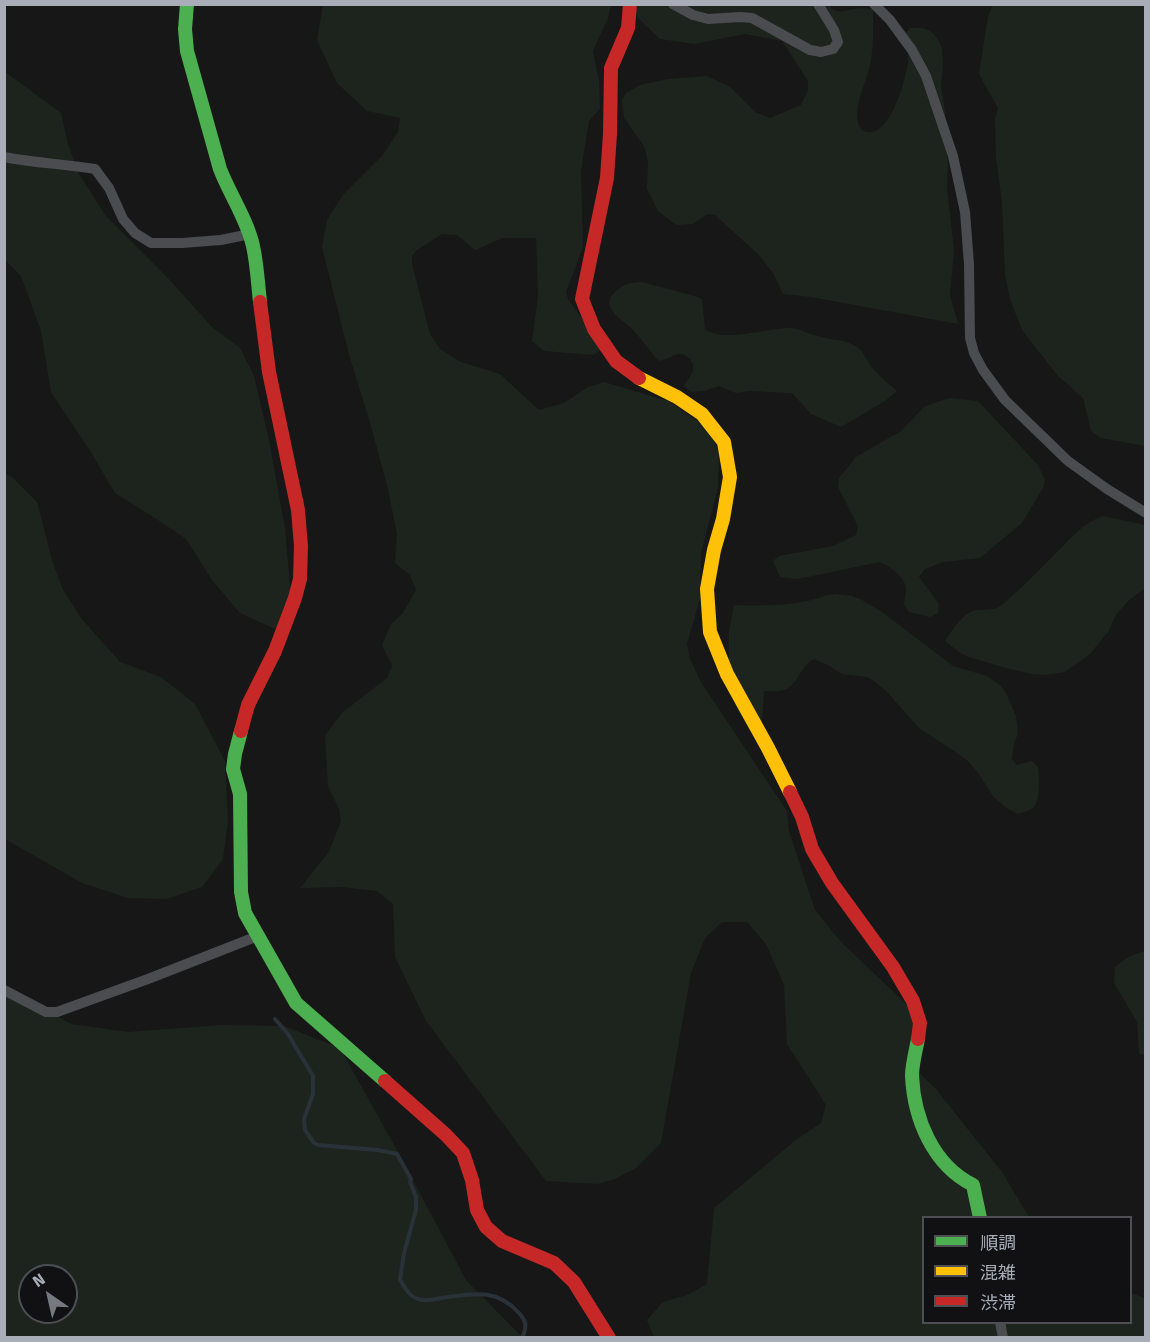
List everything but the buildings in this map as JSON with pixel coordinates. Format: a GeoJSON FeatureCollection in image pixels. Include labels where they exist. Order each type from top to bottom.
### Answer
{"type":"FeatureCollection","features":[{"type":"Feature","properties":{"kind":"street"},"geometry":{"type":"LineString","coordinates":[[187,4],[185,29],[187,51],[220,169],[250,234],[253,246],[269,372],[298,510],[301,546],[300,579],[295,598],[275,651],[248,705],[234,754],[233,769],[240,794],[241,892],[246,913],[296,1003],[446,1135],[463,1153],[472,1180],[477,1210],[486,1227],[502,1241],[554,1263],[574,1282],[609,1338]]}},
{"type":"Feature","properties":{"kind":"street"},"geometry":{"type":"LineString","coordinates":[[630,4],[628,28],[611,68],[607,178],[582,299],[594,329],[616,361],[640,378],[702,414],[724,442],[730,477],[707,589],[710,632],[727,674],[768,748],[802,817],[812,849],[832,883],[893,967],[913,1001],[920,1023],[912,1074],[916,1106],[924,1133],[946,1166],[973,1185],[980,1216]]}},
{"type":"Feature","properties":{"kind":"street"},"geometry":{"type":"LineString","coordinates":[[673,4],[693,15],[708,19],[752,18],[810,50],[821,52],[833,49],[838,42],[834,30],[818,4]]}},
{"type":"Feature","properties":{"kind":"street"},"geometry":{"type":"LineString","coordinates":[[874,4],[890,20],[912,50],[926,76],[953,156],[965,212],[970,274],[970,338],[974,353],[1005,400],[1068,461],[1146,513]]}},
{"type":"Feature","properties":{"kind":"street"},"geometry":{"type":"LineString","coordinates":[[4,157],[94,169],[109,188],[123,219],[135,233],[151,243],[221,240],[250,234]]}},
{"type":"Feature","properties":{"kind":"street"},"geometry":{"type":"LineString","coordinates":[[4,990],[46,1012],[57,1012],[258,936]]}},
{"type":"Feature","properties":{"kind":"shaded area"},"geometry":{"type":"Polygon","coordinates":[[[828,4],[835,11],[873,9],[871,58],[857,116],[858,125],[865,132],[876,131],[883,125],[896,105],[907,69],[908,54],[905,34],[910,28],[928,30],[940,43],[943,67],[941,85],[947,126],[947,188],[954,250],[950,295],[958,324],[783,294],[773,273],[759,255],[715,215],[707,214],[693,224],[676,225],[658,211],[647,189],[648,162],[644,146],[624,118],[622,100],[626,93],[640,85],[668,79],[707,76],[730,87],[755,112],[770,118],[801,105],[808,90],[808,81],[782,41],[745,34],[694,44],[660,39],[638,18],[633,5],[828,4]]]}},
{"type":"Feature","properties":{"kind":"shaded area"},"geometry":{"type":"Polygon","coordinates":[[[993,4],[1145,5],[1145,446],[1101,438],[1091,431],[1083,398],[1058,376],[1022,330],[1010,299],[1005,275],[1002,203],[996,157],[995,120],[998,108],[979,74],[988,16],[993,4]]]}},
{"type":"Feature","properties":{"kind":"shaded area"},"geometry":{"type":"Polygon","coordinates":[[[323,5],[611,5],[608,18],[593,51],[599,81],[600,109],[589,121],[581,171],[583,247],[566,292],[568,299],[598,341],[600,350],[594,355],[544,351],[532,341],[538,296],[536,238],[502,238],[475,250],[457,235],[442,234],[417,250],[412,256],[412,264],[430,334],[440,349],[461,362],[500,374],[539,410],[564,403],[588,387],[604,382],[669,401],[709,429],[719,452],[718,487],[701,553],[700,599],[687,644],[690,659],[701,682],[787,811],[789,831],[815,910],[841,942],[918,1015],[914,1068],[935,1088],[1002,1172],[1028,1216],[922,1216],[922,1324],[1132,1324],[1132,1293],[1145,1298],[1145,1337],[654,1337],[647,1320],[663,1302],[687,1295],[707,1284],[714,1208],[797,1139],[821,1123],[826,1105],[787,1044],[784,985],[766,944],[747,922],[722,922],[705,938],[691,973],[661,1143],[636,1168],[615,1179],[598,1184],[546,1181],[426,1021],[395,957],[393,904],[377,891],[342,887],[300,888],[329,852],[341,821],[339,809],[328,786],[325,735],[343,712],[387,678],[392,666],[382,645],[391,624],[403,613],[416,590],[410,575],[395,563],[397,534],[388,489],[350,358],[322,247],[327,220],[343,195],[383,155],[398,132],[400,118],[367,111],[337,83],[317,40],[323,5]]]}},
{"type":"Feature","properties":{"kind":"shaded area"},"geometry":{"type":"Polygon","coordinates":[[[4,71],[61,113],[68,144],[79,174],[105,215],[166,276],[212,327],[240,348],[254,376],[269,440],[285,528],[292,610],[275,629],[240,613],[212,580],[186,539],[115,493],[51,392],[41,331],[21,276],[5,260],[4,71]]]}},
{"type":"Feature","properties":{"kind":"shaded area"},"geometry":{"type":"Polygon","coordinates":[[[642,282],[698,297],[702,300],[705,329],[713,333],[734,335],[793,328],[853,344],[862,352],[873,369],[897,391],[885,401],[841,427],[811,414],[792,393],[749,391],[736,393],[719,386],[691,392],[684,386],[693,370],[690,359],[679,354],[660,361],[611,308],[609,302],[616,291],[622,286],[642,282]]]}},
{"type":"Feature","properties":{"kind":"shaded area"},"geometry":{"type":"Polygon","coordinates":[[[950,398],[978,401],[1038,465],[1045,480],[1043,488],[1022,523],[980,558],[943,562],[925,569],[919,577],[939,604],[938,613],[930,617],[909,612],[904,605],[906,590],[901,577],[880,562],[798,579],[780,577],[773,561],[779,556],[833,546],[856,535],[858,526],[838,487],[839,478],[856,457],[901,431],[925,406],[950,398]]]}},
{"type":"Feature","properties":{"kind":"shaded area"},"geometry":{"type":"Polygon","coordinates":[[[4,474],[11,476],[37,502],[62,588],[81,618],[120,662],[161,677],[195,704],[225,761],[228,820],[223,859],[202,887],[167,899],[128,898],[82,883],[5,839],[4,474]]]}},
{"type":"Feature","properties":{"kind":"shaded area"},"geometry":{"type":"Polygon","coordinates":[[[1103,516],[1145,525],[1145,588],[1128,601],[1116,615],[1108,632],[1090,654],[1065,672],[1032,674],[966,656],[945,641],[968,614],[972,611],[1000,606],[1078,531],[1103,516]]]}},
{"type":"Feature","properties":{"kind":"shaded area"},"geometry":{"type":"Polygon","coordinates":[[[835,594],[862,600],[882,612],[953,666],[987,676],[1001,686],[1016,716],[1018,734],[1012,759],[1017,765],[1032,761],[1038,767],[1038,794],[1033,808],[1018,814],[1005,807],[993,796],[968,761],[920,729],[874,681],[867,677],[842,674],[814,659],[789,687],[779,691],[764,691],[762,723],[757,729],[750,730],[737,709],[729,676],[729,631],[734,605],[789,604],[835,594]]]}},
{"type":"Feature","properties":{"kind":"shaded area"},"geometry":{"type":"Polygon","coordinates":[[[1146,951],[1145,1055],[1139,1054],[1137,1022],[1114,983],[1115,967],[1128,957],[1146,951]]]}},
{"type":"Feature","properties":{"kind":"shaded area"},"geometry":{"type":"Polygon","coordinates":[[[4,989],[15,992],[71,1024],[128,1032],[222,1025],[284,1026],[340,1048],[466,1280],[522,1337],[5,1337],[4,989]]]}},
{"type":"Feature","properties":{"kind":"waterway"},"geometry":{"type":"LineString","coordinates":[[275,1019],[288,1034],[313,1076],[313,1094],[304,1119],[305,1130],[314,1143],[397,1154],[411,1179],[416,1197],[416,1210],[404,1253],[400,1280],[406,1290],[415,1298],[425,1300],[473,1294],[501,1299],[524,1319],[525,1328],[522,1338]]}},
{"type":"Feature","properties":{"kind":"traffic: fast"},"geometry":{"type":"LineString","coordinates":[[187,4],[185,29],[187,51],[220,169],[243,217],[253,246],[260,302]]}},
{"type":"Feature","properties":{"kind":"traffic: fast"},"geometry":{"type":"LineString","coordinates":[[241,731],[233,769],[240,794],[241,892],[245,913],[296,1003],[385,1081]]}},
{"type":"Feature","properties":{"kind":"traffic: fast"},"geometry":{"type":"LineString","coordinates":[[918,1039],[912,1076],[922,1124],[928,1139],[947,1166],[973,1185],[980,1216]]}},
{"type":"Feature","properties":{"kind":"traffic: slow"},"geometry":{"type":"LineString","coordinates":[[639,378],[677,397],[702,414],[724,442],[730,477],[707,589],[710,632],[727,674],[790,792]]}},
{"type":"Feature","properties":{"kind":"traffic: jam"},"geometry":{"type":"LineString","coordinates":[[630,4],[628,28],[611,68],[607,178],[582,299],[594,329],[616,361],[639,378]]}},
{"type":"Feature","properties":{"kind":"traffic: jam"},"geometry":{"type":"LineString","coordinates":[[241,731],[248,705],[275,651],[300,579],[301,546],[298,510],[269,372],[260,302]]}},
{"type":"Feature","properties":{"kind":"traffic: jam"},"geometry":{"type":"LineString","coordinates":[[790,792],[802,817],[812,849],[832,883],[893,967],[913,1001],[920,1023],[918,1039]]}},
{"type":"Feature","properties":{"kind":"traffic: jam"},"geometry":{"type":"LineString","coordinates":[[385,1081],[463,1153],[472,1180],[477,1210],[486,1227],[502,1241],[554,1263],[574,1282],[609,1338]]}}]}
